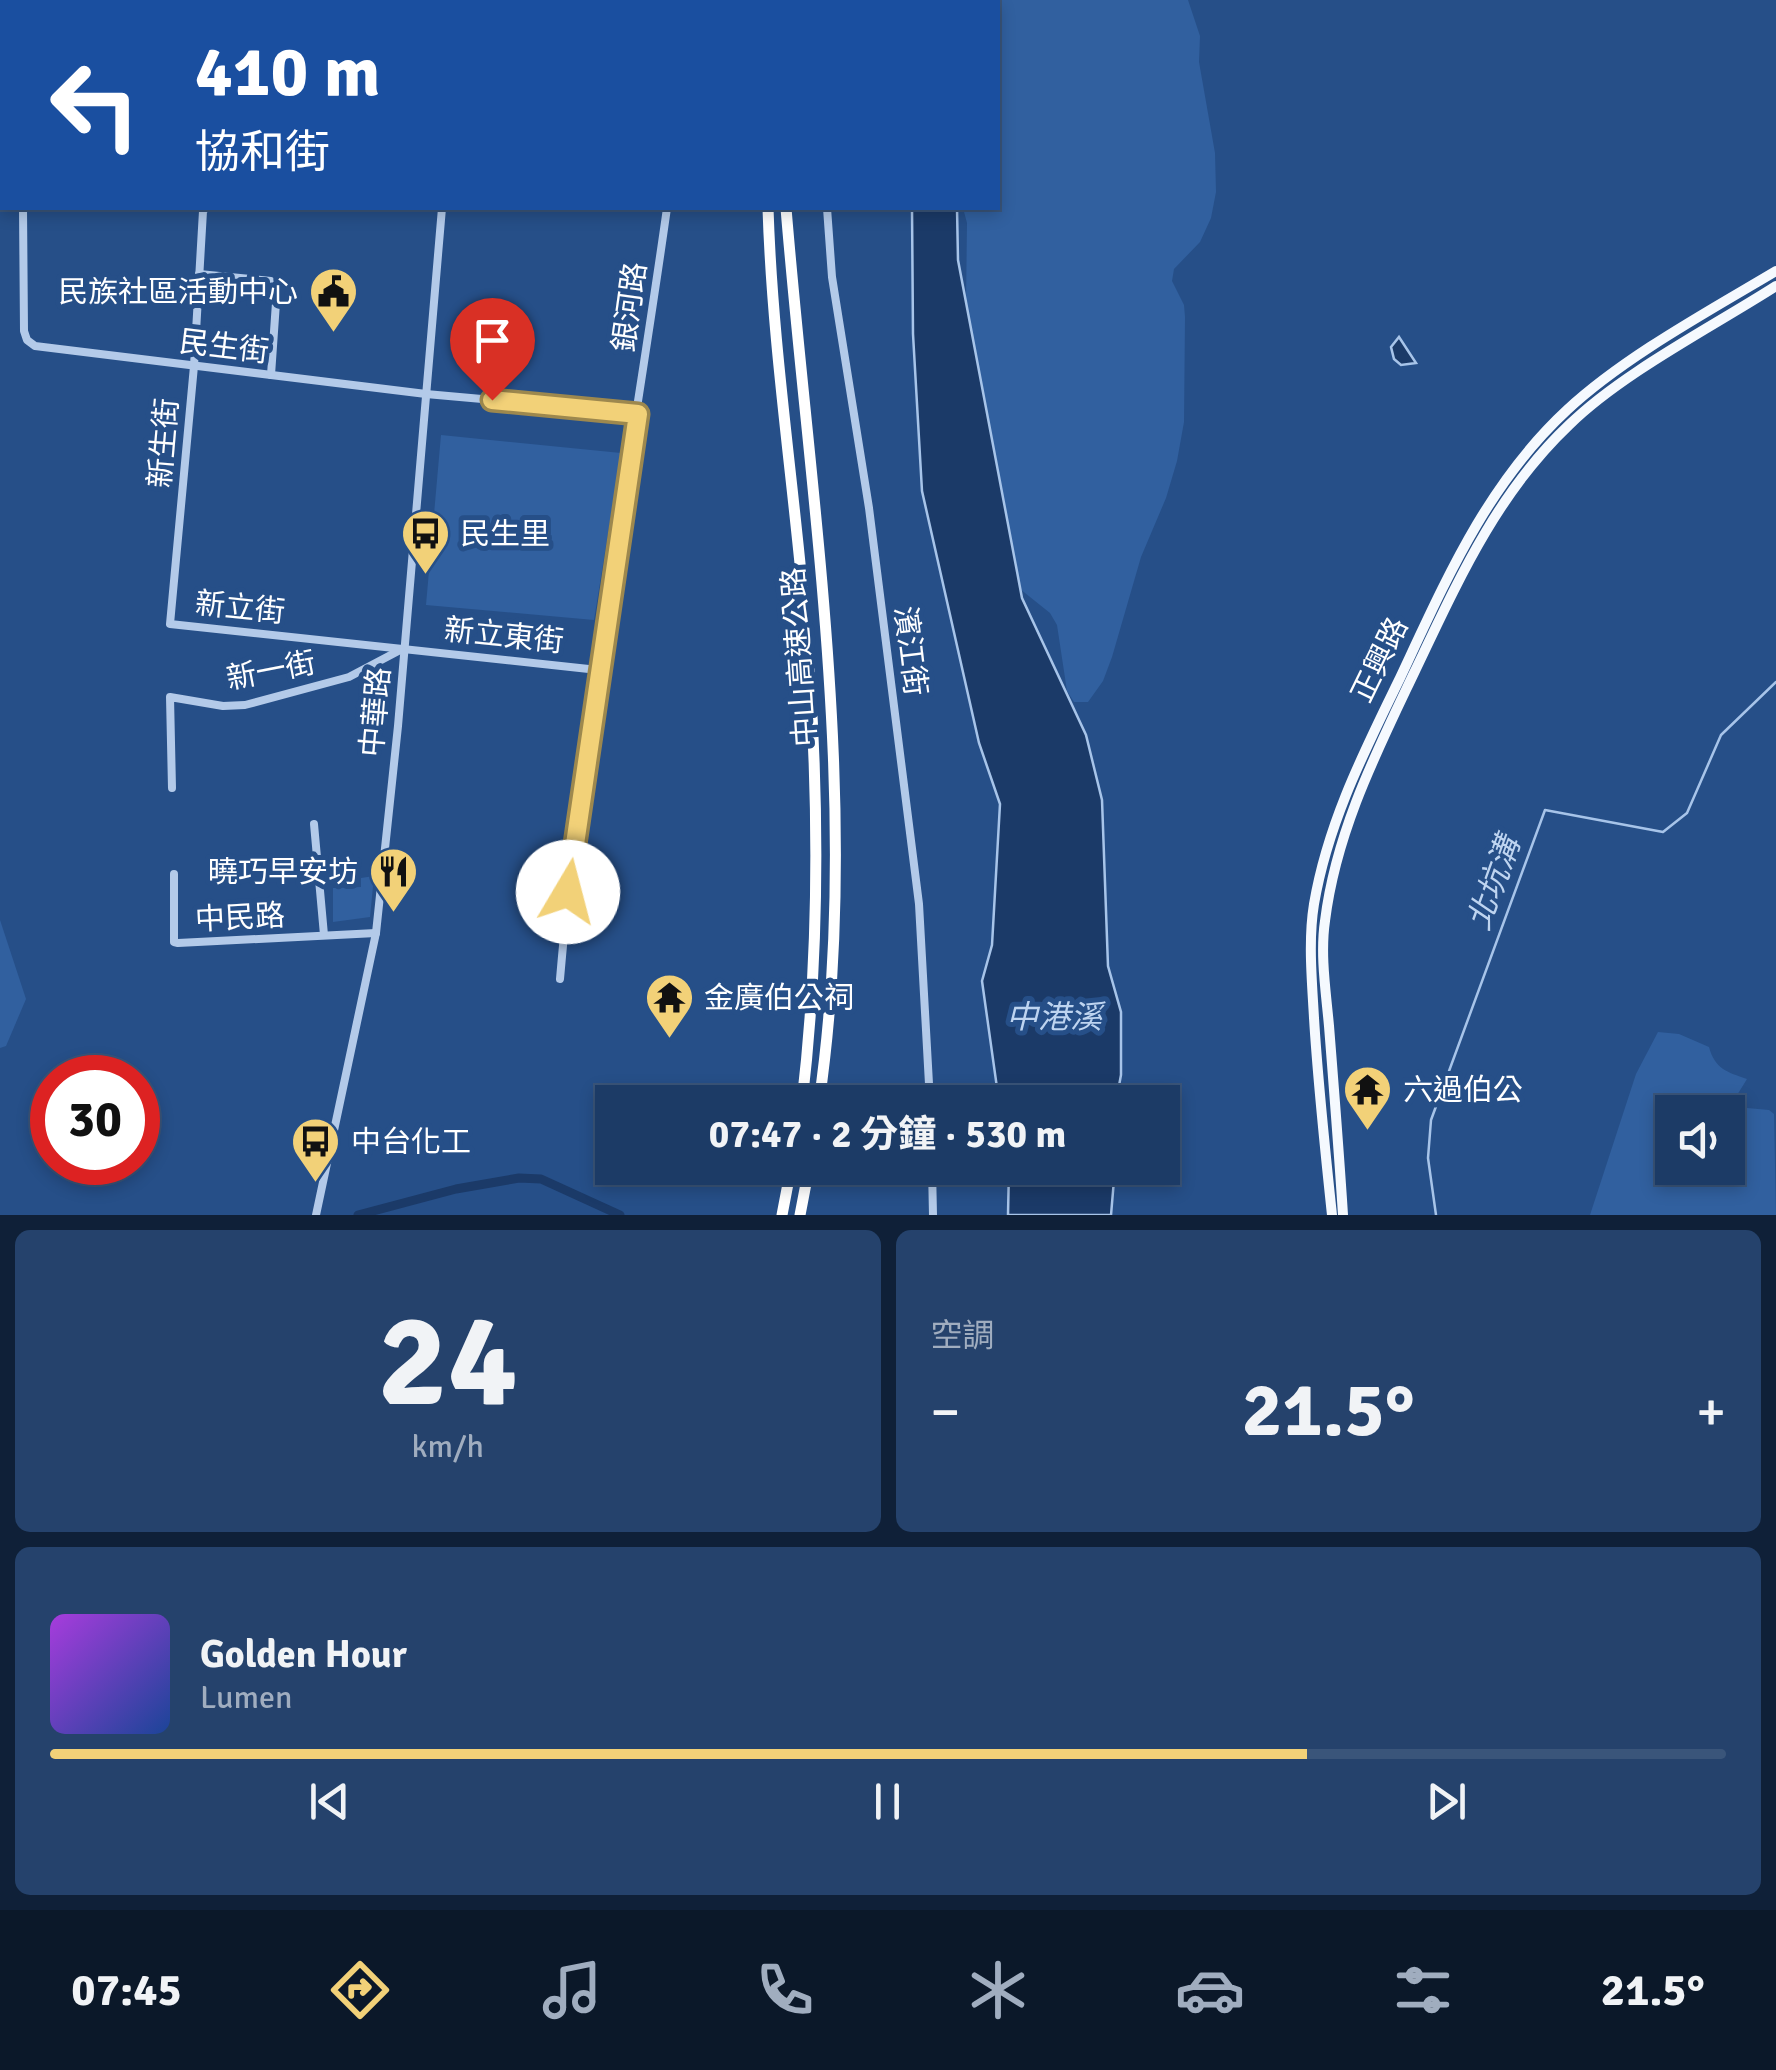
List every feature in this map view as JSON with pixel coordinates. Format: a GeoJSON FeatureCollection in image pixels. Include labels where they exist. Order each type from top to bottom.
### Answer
{"type":"FeatureCollection","features":[{"type":"Feature","properties":{"kind":"highway","name":"中山高速公路"},"geometry":{"type":"LineString","coordinates":[[768,210],[814,759],[817,921],[804,1085]]}},
{"type":"Feature","properties":{"kind":"highway","name":"中山高速公路"},"geometry":{"type":"LineString","coordinates":[[786,210],[832,714],[834,938],[821,1085]]}},
{"type":"Feature","properties":{"kind":"highway"},"geometry":{"type":"LineString","coordinates":[[782,1215],[788,1185]]}},
{"type":"Feature","properties":{"kind":"highway"},"geometry":{"type":"LineString","coordinates":[[800,1215],[806,1185]]}},
{"type":"Feature","properties":{"kind":"main road","name":"正興路"},"geometry":{"type":"LineString","coordinates":[[1332,1215],[1316,1041],[1313,907],[1330,834],[1351,777],[1486,504],[1530,447],[1570,407],[1622,368],[1776,270]]}},
{"type":"Feature","properties":{"kind":"main road","name":"正興路"},"geometry":{"type":"LineString","coordinates":[[1343,1215],[1324,924],[1348,820],[1380,744],[1494,513],[1532,461],[1573,420],[1620,384],[1776,286]]}},
{"type":"Feature","properties":{"kind":"street","name":"民生街"},"geometry":{"type":"LineString","coordinates":[[24,210],[24,330],[27,340],[35,346],[426,394],[638,414]]}},
{"type":"Feature","properties":{"kind":"street","name":"新生街"},"geometry":{"type":"LineString","coordinates":[[180,524],[204,210]]}},
{"type":"Feature","properties":{"kind":"street","name":"中華路"},"geometry":{"type":"LineString","coordinates":[[316,1214],[376,934],[439,210]]}},
{"type":"Feature","properties":{"kind":"street","name":"銀河路"},"geometry":{"type":"LineString","coordinates":[[560,979],[598,670],[667,210]]}},
{"type":"Feature","properties":{"kind":"street","name":"濱江街"},"geometry":{"type":"LineString","coordinates":[[827,210],[832,277],[869,508],[919,904],[929,1085]]}},
{"type":"Feature","properties":{"kind":"street"},"geometry":{"type":"LineString","coordinates":[[199,274],[271,281],[277,288],[271,375]]}},
{"type":"Feature","properties":{"kind":"street","name":"新立街"},"geometry":{"type":"LineString","coordinates":[[180,524],[170,624],[404,648]]}},
{"type":"Feature","properties":{"kind":"street","name":"新立東街"},"geometry":{"type":"LineString","coordinates":[[404,648],[598,670]]}},
{"type":"Feature","properties":{"kind":"street","name":"新一街"},"geometry":{"type":"LineString","coordinates":[[172,788],[170,697],[222,706],[259,702],[349,677],[404,648]]}},
{"type":"Feature","properties":{"kind":"street"},"geometry":{"type":"LineString","coordinates":[[314,824],[324,935]]}},
{"type":"Feature","properties":{"kind":"street","name":"中民路"},"geometry":{"type":"LineString","coordinates":[[174,874],[174,942],[178,944],[376,934]]}},
{"type":"Feature","properties":{"kind":"street"},"geometry":{"type":"LineString","coordinates":[[932,1185],[933,1215]]}},
{"type":"Feature","properties":{"kind":"shaded area"},"geometry":{"type":"Polygon","coordinates":[[[1000,0],[1188,0],[1200,36],[1199,62],[1215,153],[1216,192],[1211,218],[1200,242],[1174,269],[1172,281],[1184,305],[1184,422],[1166,498],[1141,557],[1112,657],[1103,681],[1088,702],[1074,702],[1067,691],[1057,625],[1050,613],[1020,589],[1008,567],[966,304],[967,223],[964,210],[1000,210],[1000,0]]]}},
{"type":"Feature","properties":{"kind":"shaded area"},"geometry":{"type":"Polygon","coordinates":[[[441,435],[621,453],[594,620],[426,605],[441,435]]]}},
{"type":"Feature","properties":{"kind":"shaded area"},"geometry":{"type":"Polygon","coordinates":[[[374,876],[370,917],[333,922],[333,888],[361,887],[361,878],[374,876]]]}},
{"type":"Feature","properties":{"kind":"shaded area"},"geometry":{"type":"Polygon","coordinates":[[[0,920],[26,999],[6,1046],[0,1048],[0,920]]]}},
{"type":"Feature","properties":{"kind":"shaded area"},"geometry":{"type":"Polygon","coordinates":[[[1658,1032],[1679,1034],[1709,1047],[1723,1069],[1747,1079],[1737,1095],[1655,1095],[1655,1185],[1745,1185],[1745,1108],[1774,1114],[1776,1215],[1590,1215],[1636,1074],[1658,1032]]]}},
{"type":"Feature","properties":{"kind":"water","name":"中港溪"},"geometry":{"type":"Polygon","coordinates":[[[912,210],[957,210],[958,260],[1022,598],[1086,735],[1102,800],[1108,966],[1121,1012],[1119,1085],[997,1085],[982,981],[992,945],[1000,804],[979,743],[922,491],[913,334],[912,210]]]}},
{"type":"Feature","properties":{"kind":"water"},"geometry":{"type":"Polygon","coordinates":[[[1399,337],[1416,363],[1401,365],[1394,359],[1391,347],[1399,337]]]}},
{"type":"Feature","properties":{"kind":"water"},"geometry":{"type":"Polygon","coordinates":[[[1009,1185],[1114,1185],[1111,1215],[1008,1215],[1009,1185]]]}},
{"type":"Feature","properties":{"kind":"waterway","name":"北坑溝"},"geometry":{"type":"LineString","coordinates":[[1436,1215],[1428,1158],[1431,1120],[1545,810],[1663,832],[1687,813],[1721,735],[1776,682]]}},
{"type":"Feature","properties":{"kind":"waterway"},"geometry":{"type":"LineString","coordinates":[[358,1215],[456,1189],[519,1178],[541,1179],[620,1215]]}},
{"type":"Feature","properties":{"kind":"place","name":"民族社區活動中心"},"geometry":{"type":"Point","coordinates":[333,334]}},
{"type":"Feature","properties":{"kind":"place","name":"民生里"},"geometry":{"type":"Point","coordinates":[425,576]}},
{"type":"Feature","properties":{"kind":"place","name":"曉巧早安坊"},"geometry":{"type":"Point","coordinates":[393,914]}},
{"type":"Feature","properties":{"kind":"place","name":"金廣伯公祠"},"geometry":{"type":"Point","coordinates":[669,1040]}},
{"type":"Feature","properties":{"kind":"place","name":"六過伯公"},"geometry":{"type":"Point","coordinates":[1368,1132]}},
{"type":"Feature","properties":{"kind":"place","name":"中台化工"},"geometry":{"type":"Point","coordinates":[316,1184]}},
{"type":"Feature","properties":{"kind":"route"},"geometry":{"type":"LineString","coordinates":[[492,400],[638,414],[568,892]]}}]}
